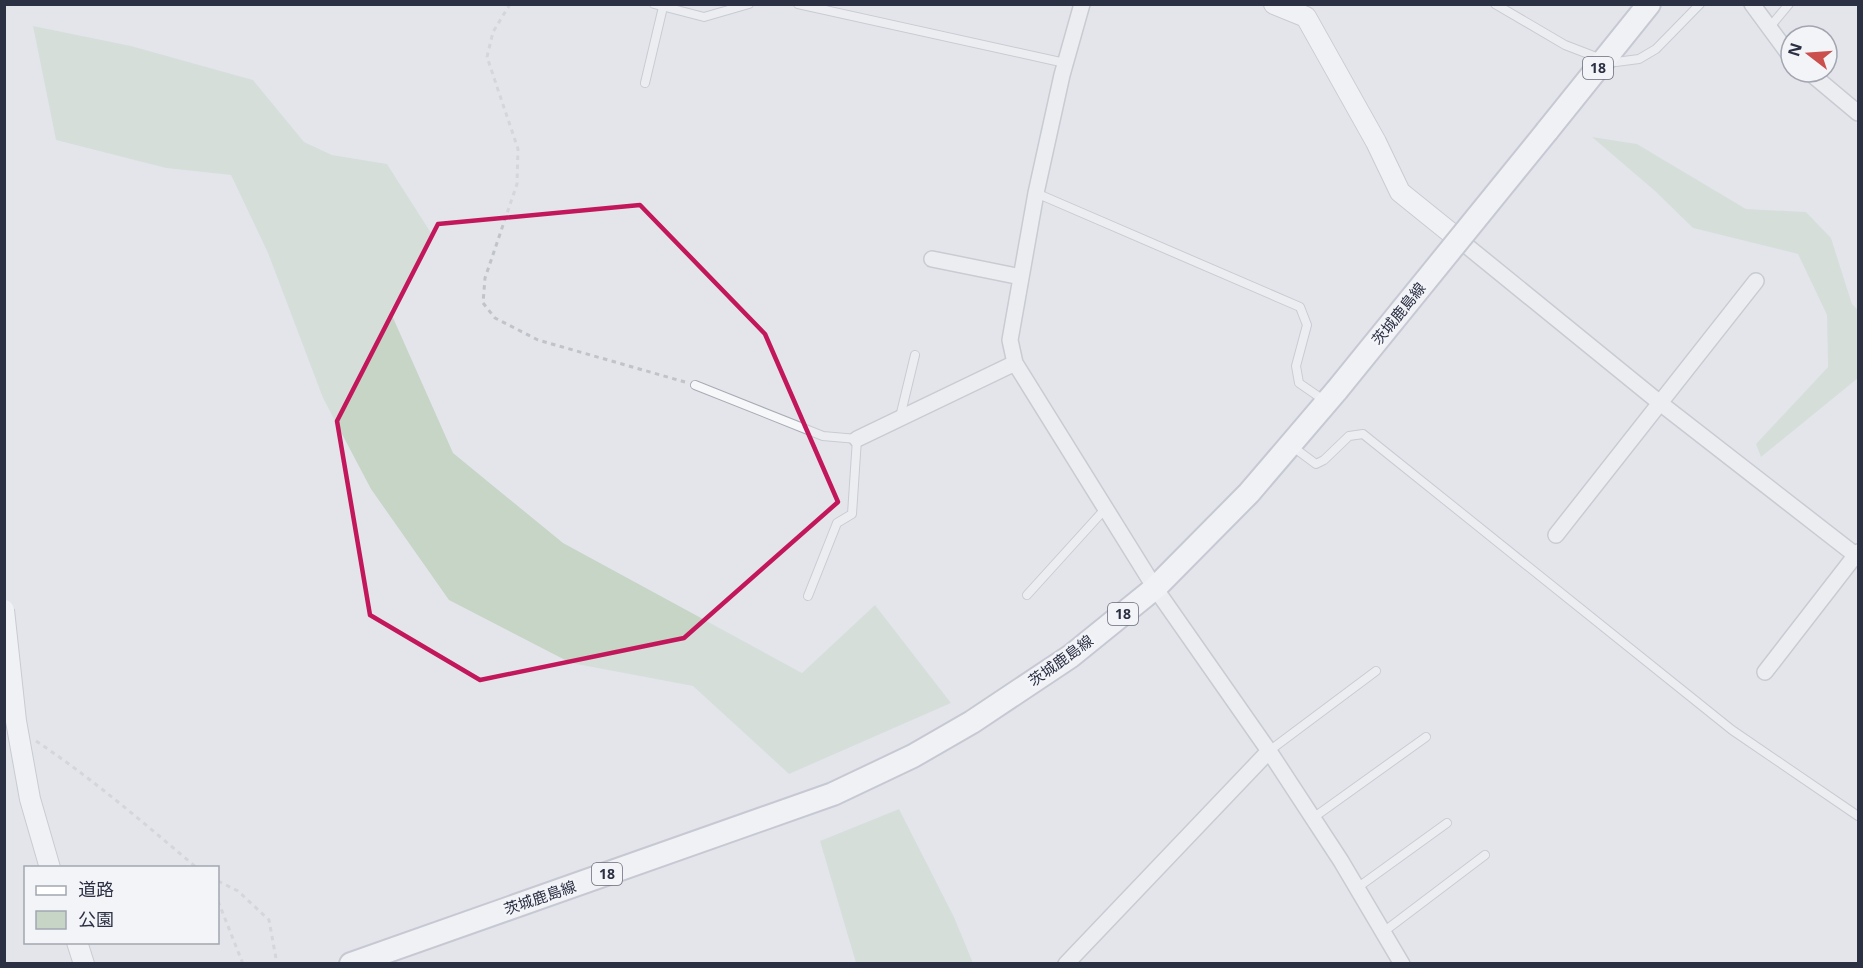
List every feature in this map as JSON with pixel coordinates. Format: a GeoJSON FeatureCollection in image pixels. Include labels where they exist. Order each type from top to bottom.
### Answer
{"type":"FeatureCollection","features":[{"type":"Feature","properties":{"kind":"main road","name":"茨城鹿島線"},"geometry":{"type":"LineString","coordinates":[[351,963],[833,794],[913,756],[972,722],[1071,656],[1155,588],[1249,493],[1332,396],[1649,4]]}},
{"type":"Feature","properties":{"kind":"street"},"geometry":{"type":"LineString","coordinates":[[1082,4],[1065,63],[1036,193],[1010,340],[1015,363],[1155,588],[1269,751],[1402,963]]}},
{"type":"Feature","properties":{"kind":"street"},"geometry":{"type":"LineString","coordinates":[[1274,4],[1308,14],[1400,192],[1660,403],[1858,555],[1765,672]]}},
{"type":"Feature","properties":{"kind":"street"},"geometry":{"type":"LineString","coordinates":[[1752,4],[1779,41]]}},
{"type":"Feature","properties":{"kind":"street"},"geometry":{"type":"LineString","coordinates":[[1824,84],[1858,114]]}},
{"type":"Feature","properties":{"kind":"street"},"geometry":{"type":"LineString","coordinates":[[932,259],[1021,277]]}},
{"type":"Feature","properties":{"kind":"street"},"geometry":{"type":"LineString","coordinates":[[1556,536],[1756,281]]}},
{"type":"Feature","properties":{"kind":"street"},"geometry":{"type":"LineString","coordinates":[[857,439],[1015,363]]}},
{"type":"Feature","properties":{"kind":"street"},"geometry":{"type":"LineString","coordinates":[[4,610],[20,743],[30,799],[50,866]]}},
{"type":"Feature","properties":{"kind":"street"},"geometry":{"type":"LineString","coordinates":[[1066,963],[1269,751]]}},
{"type":"Feature","properties":{"kind":"street"},"geometry":{"type":"LineString","coordinates":[[78,944],[84,963]]}},
{"type":"Feature","properties":{"kind":"lane"},"geometry":{"type":"LineString","coordinates":[[654,4],[704,17],[749,4]]}},
{"type":"Feature","properties":{"kind":"lane"},"geometry":{"type":"LineString","coordinates":[[798,4],[1065,63]]}},
{"type":"Feature","properties":{"kind":"lane"},"geometry":{"type":"LineString","coordinates":[[1495,4],[1565,45],[1604,60],[1616,62],[1639,59],[1656,49],[1700,4]]}},
{"type":"Feature","properties":{"kind":"lane"},"geometry":{"type":"LineString","coordinates":[[1769,28],[1789,4]]}},
{"type":"Feature","properties":{"kind":"lane"},"geometry":{"type":"LineString","coordinates":[[645,83],[663,7]]}},
{"type":"Feature","properties":{"kind":"lane"},"geometry":{"type":"LineString","coordinates":[[1036,193],[1300,308],[1306,325],[1296,366],[1299,384],[1332,396]]}},
{"type":"Feature","properties":{"kind":"lane"},"geometry":{"type":"LineString","coordinates":[[900,418],[915,355]]}},
{"type":"Feature","properties":{"kind":"lane"},"geometry":{"type":"LineString","coordinates":[[695,385],[823,436],[857,439],[852,514],[837,523],[808,596]]}},
{"type":"Feature","properties":{"kind":"lane"},"geometry":{"type":"LineString","coordinates":[[1290,445],[1316,464],[1349,436],[1363,434],[1732,730],[1858,816]]}},
{"type":"Feature","properties":{"kind":"lane"},"geometry":{"type":"LineString","coordinates":[[1028,595],[1105,509]]}},
{"type":"Feature","properties":{"kind":"lane"},"geometry":{"type":"LineString","coordinates":[[1269,751],[1376,671]]}},
{"type":"Feature","properties":{"kind":"lane"},"geometry":{"type":"LineString","coordinates":[[1313,818],[1426,737]]}},
{"type":"Feature","properties":{"kind":"lane"},"geometry":{"type":"LineString","coordinates":[[1357,888],[1447,823]]}},
{"type":"Feature","properties":{"kind":"lane"},"geometry":{"type":"LineString","coordinates":[[1382,933],[1485,855]]}},
{"type":"Feature","properties":{"kind":"path"},"geometry":{"type":"LineString","coordinates":[[510,4],[493,32],[487,57],[518,149],[517,184],[485,278],[483,303],[495,318],[538,340],[695,385]]}},
{"type":"Feature","properties":{"kind":"path"},"geometry":{"type":"LineString","coordinates":[[66,762],[196,866]]}},
{"type":"Feature","properties":{"kind":"path"},"geometry":{"type":"LineString","coordinates":[[219,882],[238,891],[269,920],[277,963]]}},
{"type":"Feature","properties":{"kind":"path"},"geometry":{"type":"LineString","coordinates":[[219,903],[243,963]]}},
{"type":"Feature","properties":{"kind":"highlighted area"},"geometry":{"type":"Polygon","coordinates":[[[640,205],[765,334],[838,502],[684,638],[480,680],[370,615],[337,421],[438,224],[640,205]]]}},
{"type":"Feature","properties":{"kind":"green space"},"geometry":{"type":"Polygon","coordinates":[[[33,26],[131,46],[253,80],[304,142],[332,155],[387,164],[433,236],[390,311],[453,453],[563,543],[802,673],[875,605],[951,703],[789,774],[693,686],[571,663],[449,600],[371,489],[323,398],[268,253],[231,175],[166,168],[56,140],[33,26]]]}},
{"type":"Feature","properties":{"kind":"green space"},"geometry":{"type":"Polygon","coordinates":[[[1592,137],[1637,144],[1746,209],[1806,212],[1831,238],[1852,304],[1858,310],[1858,378],[1761,457],[1756,444],[1828,367],[1827,315],[1798,254],[1693,228],[1655,191],[1592,137]]]}},
{"type":"Feature","properties":{"kind":"green space"},"geometry":{"type":"Polygon","coordinates":[[[899,809],[954,917],[973,963],[856,963],[820,841],[899,809]]]}}]}
